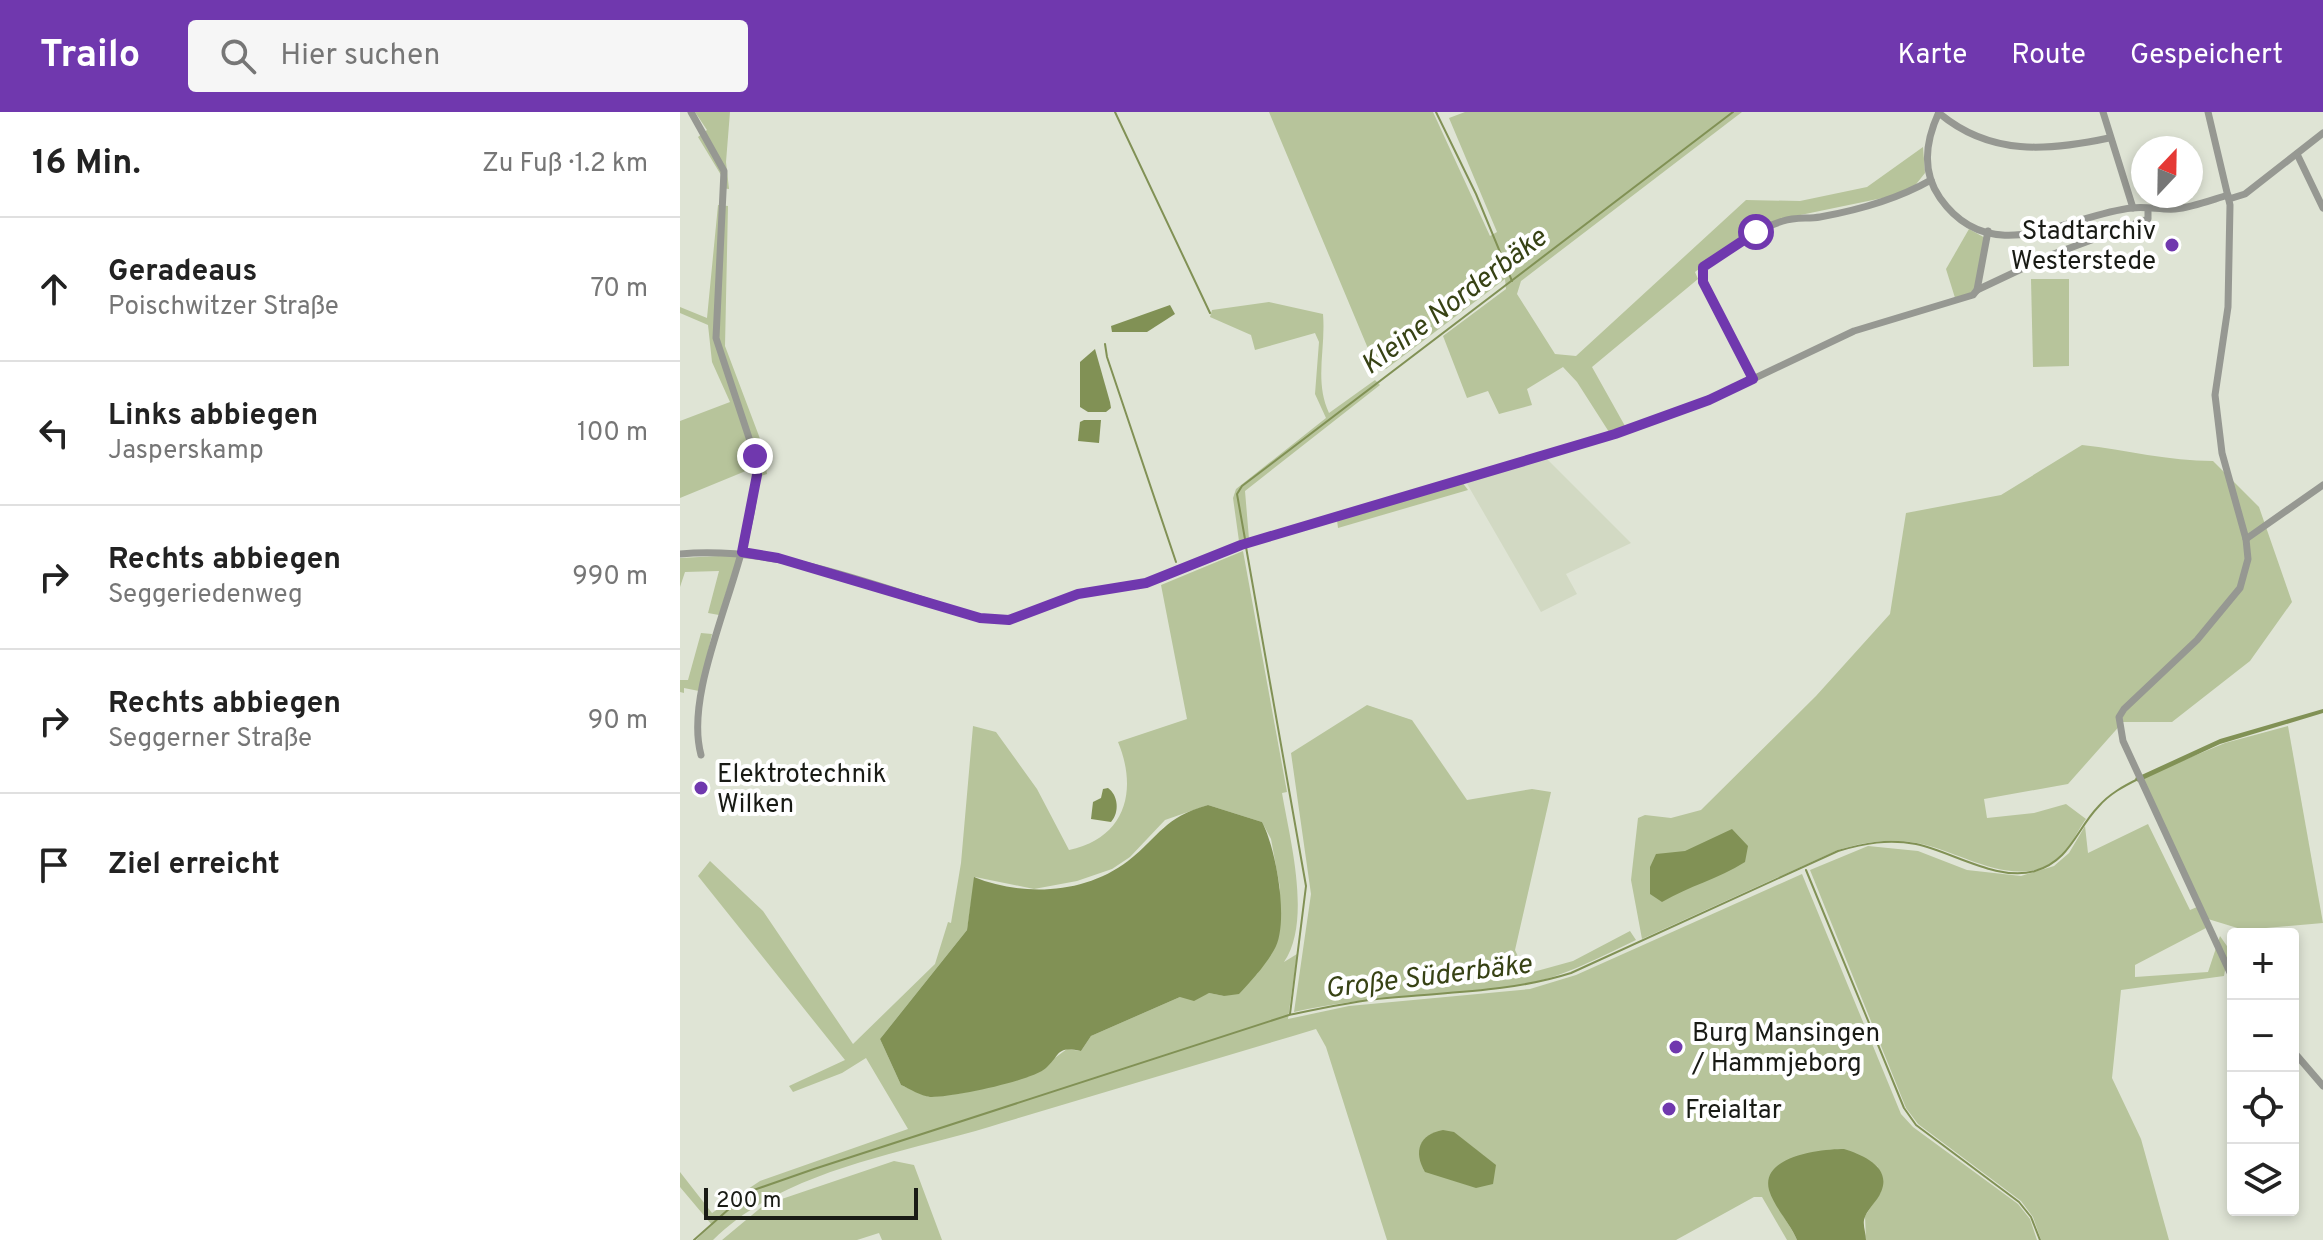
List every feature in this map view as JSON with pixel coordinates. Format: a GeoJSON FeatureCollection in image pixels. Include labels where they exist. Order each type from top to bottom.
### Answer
{"type":"FeatureCollection","features":[{"type":"Feature","properties":{"kind":"street"},"geometry":{"type":"LineString","coordinates":[[691,112],[724,171],[716,338],[755,456],[757,475],[742,552],[714,638],[695,716],[701,755]]}},
{"type":"Feature","properties":{"kind":"street"},"geometry":{"type":"LineString","coordinates":[[2109,138],[2062,148],[2020,149],[1992,141],[1939,112],[1927,147],[1931,180],[1946,207],[1961,219],[1988,231],[2032,235],[2133,208],[2188,207],[2245,194],[2323,133]]}},
{"type":"Feature","properties":{"kind":"street"},"geometry":{"type":"LineString","coordinates":[[2103,112],[2131,202]]}},
{"type":"Feature","properties":{"kind":"street"},"geometry":{"type":"LineString","coordinates":[[2208,112],[2228,197],[2228,307],[2215,395],[2222,453],[2246,539],[2248,559],[2240,588],[2197,640],[2119,717],[2123,741],[2227,966]]}},
{"type":"Feature","properties":{"kind":"street"},"geometry":{"type":"LineString","coordinates":[[2297,154],[2323,208]]}},
{"type":"Feature","properties":{"kind":"street"},"geometry":{"type":"LineString","coordinates":[[1753,379],[1703,282],[1703,267],[1756,232],[1785,220],[1817,218],[1873,205],[1931,180]]}},
{"type":"Feature","properties":{"kind":"street"},"geometry":{"type":"LineString","coordinates":[[680,554],[742,552],[778,558],[993,622],[1027,614],[1078,594],[1146,583],[1246,544],[1615,434],[1709,400],[1854,331],[1973,295],[1977,290],[2051,255],[2148,219],[2148,209]]}},
{"type":"Feature","properties":{"kind":"street"},"geometry":{"type":"LineString","coordinates":[[1977,290],[1988,231]]}},
{"type":"Feature","properties":{"kind":"street"},"geometry":{"type":"LineString","coordinates":[[2246,539],[2323,485]]}},
{"type":"Feature","properties":{"kind":"street"},"geometry":{"type":"LineString","coordinates":[[2299,1058],[2323,1086]]}},
{"type":"Feature","properties":{"kind":"shaded area"},"geometry":{"type":"Polygon","coordinates":[[[695,112],[730,112],[726,162],[729,189],[720,188],[721,175],[698,137],[707,130],[695,112]]]}},
{"type":"Feature","properties":{"kind":"shaded area"},"geometry":{"type":"Polygon","coordinates":[[[1269,112],[1433,112],[1490,236],[1497,232],[1449,118],[1465,112],[1742,112],[1521,281],[1517,294],[1555,354],[1576,356],[1746,200],[1800,201],[1867,187],[1923,147],[1925,173],[1913,188],[1902,194],[1781,219],[1735,242],[1695,272],[1698,279],[1592,367],[1625,426],[1609,432],[1577,382],[1563,367],[1527,389],[1532,405],[1499,414],[1488,391],[1467,398],[1443,336],[1506,289],[1505,279],[1386,369],[1377,370],[1269,112]]]}},
{"type":"Feature","properties":{"kind":"shaded area"},"geometry":{"type":"Polygon","coordinates":[[[718,205],[728,206],[725,346],[762,444],[767,474],[754,478],[753,468],[680,498],[680,421],[730,402],[712,362],[708,325],[680,313],[680,307],[707,318],[718,205]]]}},
{"type":"Feature","properties":{"kind":"shaded area"},"geometry":{"type":"Polygon","coordinates":[[[1969,229],[1987,239],[1976,290],[1956,301],[1946,269],[1969,229]]]}},
{"type":"Feature","properties":{"kind":"shaded area"},"geometry":{"type":"Polygon","coordinates":[[[2031,279],[2069,279],[2069,366],[2033,367],[2031,279]]]}},
{"type":"Feature","properties":{"kind":"shaded area"},"geometry":{"type":"Polygon","coordinates":[[[1269,302],[1323,314],[1321,377],[1329,413],[1375,380],[1380,385],[1245,491],[1249,539],[1239,541],[1233,498],[1236,489],[1326,418],[1315,394],[1319,342],[1315,333],[1255,350],[1251,335],[1210,317],[1212,310],[1269,302]]]}},
{"type":"Feature","properties":{"kind":"shaded area"},"geometry":{"type":"Polygon","coordinates":[[[1170,305],[1175,314],[1147,332],[1112,332],[1111,326],[1170,305]]]}},
{"type":"Feature","properties":{"kind":"shaded area"},"geometry":{"type":"Polygon","coordinates":[[[1095,349],[1110,402],[1111,408],[1106,412],[1088,412],[1080,407],[1080,362],[1095,349]]]}},
{"type":"Feature","properties":{"kind":"shaded area"},"geometry":{"type":"Polygon","coordinates":[[[1101,420],[1099,443],[1078,441],[1080,422],[1101,420]]]}},
{"type":"Feature","properties":{"kind":"shaded area"},"geometry":{"type":"Polygon","coordinates":[[[2082,445],[2213,461],[2259,507],[2292,602],[2250,661],[2172,722],[2123,722],[2068,784],[1984,799],[1987,818],[2034,813],[2066,804],[2086,819],[2068,849],[2053,863],[2037,870],[2020,872],[2002,870],[1917,843],[1867,843],[1838,850],[1642,939],[1631,880],[1638,818],[1645,815],[1671,818],[1701,810],[1816,696],[1890,614],[1906,513],[2001,495],[2082,445]]]}},
{"type":"Feature","properties":{"kind":"shaded area"},"geometry":{"type":"Polygon","coordinates":[[[1546,458],[1631,543],[1566,574],[1577,594],[1541,612],[1466,482],[1546,458]]]}},
{"type":"Feature","properties":{"kind":"shaded area"},"geometry":{"type":"Polygon","coordinates":[[[1462,482],[1468,490],[1338,528],[1337,520],[1462,482]]]}},
{"type":"Feature","properties":{"kind":"shaded area"},"geometry":{"type":"Polygon","coordinates":[[[1243,551],[1287,792],[1282,793],[1294,856],[1297,925],[1284,962],[1297,954],[1288,1019],[1349,1006],[1530,989],[1576,975],[1802,874],[1901,1114],[1913,1127],[2018,1204],[2030,1219],[2037,1240],[1866,1240],[1865,1216],[1881,1192],[1878,1167],[1865,1158],[1840,1152],[1815,1156],[1775,1171],[1772,1180],[1774,1197],[1797,1240],[1787,1240],[1762,1197],[1754,1197],[1676,1240],[1387,1240],[1326,1047],[1316,1029],[843,1168],[773,1197],[741,1216],[713,1240],[696,1240],[712,1225],[680,1187],[680,1172],[712,1213],[760,1181],[908,1129],[866,1058],[842,1073],[793,1092],[789,1086],[845,1060],[698,876],[710,861],[763,911],[853,1044],[935,964],[948,922],[951,923],[961,863],[973,726],[996,732],[1037,789],[1069,850],[1104,835],[1122,810],[1127,777],[1118,742],[1187,719],[1161,585],[1243,551]],[[1208,805],[1165,820],[1130,857],[1112,869],[1077,881],[1034,889],[975,877],[967,930],[880,1039],[901,1085],[929,1097],[962,1093],[1030,1076],[1067,1049],[1081,1051],[1091,1036],[1180,997],[1209,993],[1224,996],[1257,974],[1265,961],[1280,888],[1271,839],[1262,822],[1208,805]]]}},
{"type":"Feature","properties":{"kind":"shaded area"},"geometry":{"type":"Polygon","coordinates":[[[738,555],[719,615],[708,613],[719,571],[685,572],[680,587],[680,558],[738,555]]]}},
{"type":"Feature","properties":{"kind":"shaded area"},"geometry":{"type":"Polygon","coordinates":[[[701,633],[712,634],[699,691],[684,688],[684,693],[680,692],[680,680],[688,680],[701,633]]]}},
{"type":"Feature","properties":{"kind":"shaded area"},"geometry":{"type":"Polygon","coordinates":[[[1367,705],[1412,720],[1467,800],[1532,789],[1551,792],[1515,950],[1526,974],[1573,961],[1630,931],[1636,940],[1577,968],[1531,983],[1349,1002],[1294,1012],[1311,894],[1291,753],[1367,705]]]}},
{"type":"Feature","properties":{"kind":"shaded area"},"geometry":{"type":"Polygon","coordinates":[[[2323,709],[2323,713],[2220,744],[2138,782],[2135,778],[2220,739],[2323,709]]]}},
{"type":"Feature","properties":{"kind":"shaded area"},"geometry":{"type":"Polygon","coordinates":[[[2288,726],[2323,923],[2237,928],[2208,919],[2141,778],[2225,743],[2288,726]]]}},
{"type":"Feature","properties":{"kind":"shaded area"},"geometry":{"type":"Polygon","coordinates":[[[1108,788],[1116,799],[1114,818],[1111,822],[1091,819],[1093,802],[1101,798],[1103,789],[1108,788]]]}},
{"type":"Feature","properties":{"kind":"shaded area"},"geometry":{"type":"Polygon","coordinates":[[[1208,805],[1262,822],[1276,867],[1281,905],[1279,938],[1266,962],[1239,994],[1224,996],[1209,993],[1194,1001],[1180,997],[1091,1036],[1081,1051],[1062,1051],[1038,1073],[1008,1083],[940,1097],[919,1094],[901,1085],[880,1039],[967,930],[974,877],[1013,888],[1033,889],[1073,886],[1093,880],[1128,861],[1181,816],[1208,805]]]}},
{"type":"Feature","properties":{"kind":"shaded area"},"geometry":{"type":"Polygon","coordinates":[[[2148,824],[2190,910],[2197,907],[2206,928],[2135,965],[2135,977],[2208,972],[2220,936],[2227,946],[2224,976],[2121,990],[2112,1078],[2141,1139],[2169,1240],[2041,1240],[2033,1217],[2021,1201],[1918,1124],[1906,1108],[1810,870],[1868,846],[1918,851],[1967,870],[2021,876],[2054,866],[2069,853],[2085,826],[2088,853],[2148,824]]]}},
{"type":"Feature","properties":{"kind":"shaded area"},"geometry":{"type":"Polygon","coordinates":[[[1732,829],[1748,846],[1745,862],[1662,902],[1650,894],[1650,867],[1656,854],[1685,851],[1732,829]]]}},
{"type":"Feature","properties":{"kind":"shaded area"},"geometry":{"type":"Polygon","coordinates":[[[1443,1130],[1454,1132],[1496,1165],[1493,1184],[1476,1188],[1425,1172],[1419,1158],[1420,1145],[1428,1135],[1443,1130]]]}},
{"type":"Feature","properties":{"kind":"shaded area"},"geometry":{"type":"Polygon","coordinates":[[[1844,1149],[1874,1163],[1883,1176],[1881,1192],[1864,1220],[1866,1240],[1797,1240],[1771,1196],[1769,1178],[1774,1169],[1796,1156],[1844,1149]]]}},
{"type":"Feature","properties":{"kind":"shaded area"},"geometry":{"type":"Polygon","coordinates":[[[894,1161],[914,1165],[942,1240],[882,1240],[879,1233],[857,1240],[722,1240],[764,1205],[894,1161]]]}},
{"type":"Feature","properties":{"kind":"waterway"},"geometry":{"type":"LineString","coordinates":[[1115,112],[1210,313]]}},
{"type":"Feature","properties":{"kind":"waterway"},"geometry":{"type":"LineString","coordinates":[[1436,112],[1476,194],[1512,281]]}},
{"type":"Feature","properties":{"kind":"waterway","name":"Kleine Norderbäke"},"geometry":{"type":"LineString","coordinates":[[1245,539],[1237,494],[1242,486],[1733,112]]}},
{"type":"Feature","properties":{"kind":"waterway"},"geometry":{"type":"LineString","coordinates":[[1105,344],[1176,562]]}},
{"type":"Feature","properties":{"kind":"waterway","name":"Kleine Norderbäke"},"geometry":{"type":"LineString","coordinates":[[1246,547],[1306,886],[1290,1014]]}},
{"type":"Feature","properties":{"kind":"waterway","name":"Große Süderbäke"},"geometry":{"type":"LineString","coordinates":[[694,1240],[748,1192],[1289,1015],[1375,999],[1503,988],[1571,973],[1848,848],[1877,843],[1916,844],[2006,873],[2035,871],[2057,860],[2065,852],[2107,798],[2138,779]]}},
{"type":"Feature","properties":{"kind":"waterway"},"geometry":{"type":"LineString","coordinates":[[1806,870],[1904,1108],[1916,1125],[2019,1202],[2031,1217],[2040,1240]]}},
{"type":"Feature","properties":{"kind":"place","name":"Stadtarchiv Westerstede"},"geometry":{"type":"Point","coordinates":[2172,245]}},
{"type":"Feature","properties":{"kind":"place","name":"Elektrotechnik Wilken"},"geometry":{"type":"Point","coordinates":[701,788]}},
{"type":"Feature","properties":{"kind":"place","name":"Burg Mansingen / Hammjeborg"},"geometry":{"type":"Point","coordinates":[1676,1047]}},
{"type":"Feature","properties":{"kind":"place","name":"Freialtar"},"geometry":{"type":"Point","coordinates":[1669,1109]}},
{"type":"Feature","properties":{"kind":"route"},"geometry":{"type":"LineString","coordinates":[[755,456],[757,475],[742,552],[778,558],[993,622],[1009,620],[1078,594],[1146,583],[1241,545],[1615,434],[1709,400],[1753,379],[1703,282],[1703,267],[1756,232]]}}]}
